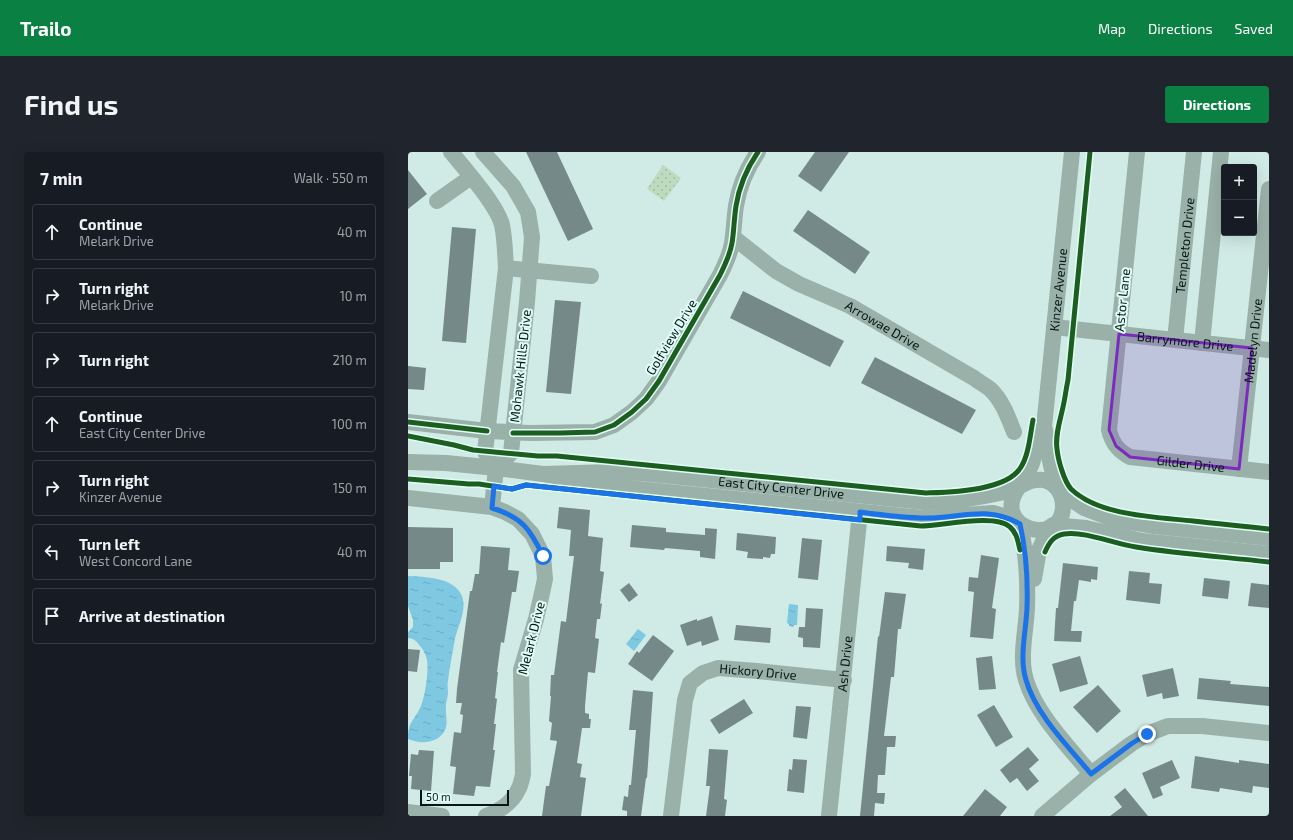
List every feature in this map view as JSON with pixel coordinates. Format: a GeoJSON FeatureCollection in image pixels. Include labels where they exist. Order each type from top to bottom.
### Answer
{"type":"FeatureCollection","features":[{"type":"Feature","properties":{"kind":"street","name":"Mohawk Hills Drive"},"geometry":{"type":"LineString","coordinates":[[451,152],[495,208],[502,224],[506,268],[500,432],[511,453],[496,468],[485,452],[500,432],[530,270],[532,237],[528,212],[513,186],[483,152]]}},
{"type":"Feature","properties":{"kind":"street","name":"Golfview Drive"},"geometry":{"type":"LineString","coordinates":[[408,422],[500,432],[560,434],[595,432],[614,425],[632,412],[646,399],[659,380],[728,260],[733,237],[736,205],[741,186],[751,163],[758,152]]}},
{"type":"Feature","properties":{"kind":"street","name":"Kinzer Avenue"},"geometry":{"type":"LineString","coordinates":[[1058,489],[1050,461],[1048,439],[1044,427],[1072,152]]}},
{"type":"Feature","properties":{"kind":"street","name":"Astor Lane"},"geometry":{"type":"LineString","coordinates":[[1116,446],[1111,439],[1109,430],[1137,152]]}},
{"type":"Feature","properties":{"kind":"street","name":"Templeton Drive"},"geometry":{"type":"LineString","coordinates":[[1175,340],[1194,152]]}},
{"type":"Feature","properties":{"kind":"street"},"geometry":{"type":"LineString","coordinates":[[1202,343],[1221,152]]}},
{"type":"Feature","properties":{"kind":"street"},"geometry":{"type":"LineString","coordinates":[[438,201],[471,177]]}},
{"type":"Feature","properties":{"kind":"street","name":"Madelyn Drive"},"geometry":{"type":"LineString","coordinates":[[1239,469],[1269,189]]}},
{"type":"Feature","properties":{"kind":"street","name":"Arrowae Drive"},"geometry":{"type":"LineString","coordinates":[[733,237],[776,271],[799,284],[850,306],[974,378],[989,389],[1000,401],[1014,432]]}},
{"type":"Feature","properties":{"kind":"street"},"geometry":{"type":"LineString","coordinates":[[506,268],[591,276]]}},
{"type":"Feature","properties":{"kind":"street","name":"Barrymore Drive"},"geometry":{"type":"LineString","coordinates":[[1054,327],[1269,350]]}},
{"type":"Feature","properties":{"kind":"street","name":"Kinzer Avenue"},"geometry":{"type":"LineString","coordinates":[[1019,487],[1028,473],[1034,459],[1041,431],[1044,427]]}},
{"type":"Feature","properties":{"kind":"street","name":"Gilder Drive"},"geometry":{"type":"LineString","coordinates":[[1116,446],[1122,453],[1130,457],[1269,472]]}},
{"type":"Feature","properties":{"kind":"street","name":"East City Center Drive"},"geometry":{"type":"LineString","coordinates":[[408,453],[446,463]]}},
{"type":"Feature","properties":{"kind":"street","name":"East City Center Drive"},"geometry":{"type":"LineString","coordinates":[[408,462],[446,463],[496,468],[543,474],[588,484],[923,518],[988,513],[1000,515],[1020,523]]}},
{"type":"Feature","properties":{"kind":"street"},"geometry":{"type":"LineString","coordinates":[[492,508],[496,468]]}},
{"type":"Feature","properties":{"kind":"street","name":"East City Center Drive"},"geometry":{"type":"LineString","coordinates":[[543,474],[612,472],[641,473],[925,502],[942,502],[973,498],[1019,487]]}},
{"type":"Feature","properties":{"kind":"street"},"geometry":{"type":"LineString","coordinates":[[1058,489],[1062,497],[1063,509],[1058,521],[1052,526],[1042,530],[1026,528],[1020,523],[1013,512],[1012,506],[1015,493],[1019,487],[1026,482],[1038,479],[1051,483],[1084,508],[1113,519],[1154,526],[1269,538]]}},
{"type":"Feature","properties":{"kind":"street","name":"Melark Drive"},"geometry":{"type":"LineString","coordinates":[[408,498],[492,508],[505,512],[518,519],[532,534],[543,556],[545,579],[536,619],[521,670],[523,774],[518,790],[509,802],[497,812],[486,816]]}},
{"type":"Feature","properties":{"kind":"street","name":"Ash Drive"},"geometry":{"type":"LineString","coordinates":[[830,816],[860,512]]}},
{"type":"Feature","properties":{"kind":"street"},"geometry":{"type":"LineString","coordinates":[[1020,523],[1026,556],[1027,608],[1022,661],[1026,681],[1033,700],[1091,774]]}},
{"type":"Feature","properties":{"kind":"street"},"geometry":{"type":"LineString","coordinates":[[1052,526],[1086,528],[1142,541],[1269,554]]}},
{"type":"Feature","properties":{"kind":"street"},"geometry":{"type":"LineString","coordinates":[[1027,608],[1034,581],[1039,550],[1052,526]]}},
{"type":"Feature","properties":{"kind":"street","name":"Hickory Drive"},"geometry":{"type":"LineString","coordinates":[[671,816],[685,700],[690,683],[703,673],[718,668],[757,670],[844,680]]}},
{"type":"Feature","properties":{"kind":"street"},"geometry":{"type":"LineString","coordinates":[[1042,816],[1091,774],[1131,744],[1147,734],[1168,726],[1202,726],[1269,733]]}},
{"type":"Feature","properties":{"kind":"street"},"geometry":{"type":"LineString","coordinates":[[408,812],[442,816]]}},
{"type":"Feature","properties":{"kind":"highlighted area"},"geometry":{"type":"Polygon","coordinates":[[[1119,334],[1252,348],[1239,469],[1130,457],[1116,446],[1109,430],[1119,334]]]}},
{"type":"Feature","properties":{"kind":"green space"},"geometry":{"type":"Polygon","coordinates":[[[663,165],[681,178],[664,201],[647,189],[663,165]]]}},
{"type":"Feature","properties":{"kind":"water"},"geometry":{"type":"Polygon","coordinates":[[[408,576],[438,579],[451,584],[457,588],[461,594],[464,606],[455,638],[449,672],[446,704],[447,722],[441,736],[428,742],[418,742],[408,739],[410,725],[422,704],[427,677],[427,660],[422,649],[415,640],[408,638],[408,632],[413,627],[413,620],[408,606],[408,576]]]}},
{"type":"Feature","properties":{"kind":"water"},"geometry":{"type":"Polygon","coordinates":[[[789,604],[798,605],[797,625],[794,625],[793,627],[789,626],[787,623],[789,604]]]}},
{"type":"Feature","properties":{"kind":"water"},"geometry":{"type":"Polygon","coordinates":[[[638,629],[646,635],[634,651],[626,644],[638,629]]]}},
{"type":"Feature","properties":{"kind":"building"},"geometry":{"type":"Polygon","coordinates":[[[526,152],[557,152],[593,229],[568,241],[526,152]]]}},
{"type":"Feature","properties":{"kind":"building"},"geometry":{"type":"Polygon","coordinates":[[[815,152],[849,152],[821,192],[798,176],[815,152]]]}},
{"type":"Feature","properties":{"kind":"building"},"geometry":{"type":"Polygon","coordinates":[[[408,170],[427,194],[408,209],[408,170]]]}},
{"type":"Feature","properties":{"kind":"building"},"geometry":{"type":"Polygon","coordinates":[[[808,210],[870,252],[855,274],[793,231],[808,210]]]}},
{"type":"Feature","properties":{"kind":"building"},"geometry":{"type":"Polygon","coordinates":[[[452,227],[476,229],[466,343],[442,341],[452,227]]]}},
{"type":"Feature","properties":{"kind":"building"},"geometry":{"type":"Polygon","coordinates":[[[743,291],[844,341],[830,367],[730,318],[743,291]]]}},
{"type":"Feature","properties":{"kind":"building"},"geometry":{"type":"Polygon","coordinates":[[[555,300],[581,302],[571,394],[546,392],[555,300]]]}},
{"type":"Feature","properties":{"kind":"building"},"geometry":{"type":"Polygon","coordinates":[[[875,357],[976,410],[962,434],[861,383],[875,357]]]}},
{"type":"Feature","properties":{"kind":"building"},"geometry":{"type":"Polygon","coordinates":[[[408,366],[426,368],[424,390],[408,389],[408,366]]]}},
{"type":"Feature","properties":{"kind":"building"},"geometry":{"type":"Polygon","coordinates":[[[559,507],[590,510],[588,536],[603,538],[600,571],[604,572],[600,604],[602,603],[600,619],[597,619],[595,638],[599,639],[595,673],[588,672],[585,706],[585,713],[589,714],[589,719],[591,719],[590,728],[582,728],[577,763],[582,764],[580,777],[586,778],[581,816],[542,816],[546,786],[549,786],[557,741],[550,740],[552,723],[549,721],[551,675],[554,675],[561,621],[566,622],[574,556],[569,556],[571,530],[557,528],[559,507]]]}},
{"type":"Feature","properties":{"kind":"building"},"geometry":{"type":"Polygon","coordinates":[[[632,525],[666,528],[666,532],[705,535],[705,528],[717,529],[715,559],[700,557],[700,551],[630,547],[632,525]]]}},
{"type":"Feature","properties":{"kind":"building"},"geometry":{"type":"Polygon","coordinates":[[[408,527],[453,528],[453,562],[440,562],[440,569],[408,569],[408,527]]]}},
{"type":"Feature","properties":{"kind":"building"},"geometry":{"type":"Polygon","coordinates":[[[737,533],[776,537],[775,554],[771,554],[770,558],[763,557],[763,559],[747,558],[748,552],[736,550],[737,533]]]}},
{"type":"Feature","properties":{"kind":"building"},"geometry":{"type":"Polygon","coordinates":[[[802,538],[822,540],[818,580],[798,578],[802,538]]]}},
{"type":"Feature","properties":{"kind":"building"},"geometry":{"type":"Polygon","coordinates":[[[481,546],[510,548],[508,570],[519,571],[516,592],[512,592],[504,643],[501,642],[495,698],[497,699],[493,750],[495,750],[490,787],[476,786],[474,796],[453,794],[456,767],[450,766],[454,732],[461,733],[463,715],[460,714],[462,703],[456,703],[457,689],[470,591],[472,591],[475,574],[479,574],[481,546]]]}},
{"type":"Feature","properties":{"kind":"building"},"geometry":{"type":"Polygon","coordinates":[[[887,546],[925,549],[923,570],[908,568],[909,563],[886,561],[887,546]]]}},
{"type":"Feature","properties":{"kind":"building"},"geometry":{"type":"Polygon","coordinates":[[[981,555],[999,558],[992,608],[996,609],[993,639],[970,637],[974,592],[968,591],[969,577],[978,578],[981,555]]]}},
{"type":"Feature","properties":{"kind":"building"},"geometry":{"type":"Polygon","coordinates":[[[1063,563],[1098,567],[1097,580],[1091,579],[1091,582],[1079,580],[1076,601],[1074,601],[1071,631],[1082,631],[1081,642],[1054,641],[1056,608],[1058,608],[1063,563]]]}},
{"type":"Feature","properties":{"kind":"building"},"geometry":{"type":"Polygon","coordinates":[[[1129,571],[1150,573],[1149,583],[1162,584],[1160,604],[1126,600],[1129,571]]]}},
{"type":"Feature","properties":{"kind":"building"},"geometry":{"type":"Polygon","coordinates":[[[1204,578],[1230,581],[1228,599],[1202,596],[1204,578]]]}},
{"type":"Feature","properties":{"kind":"building"},"geometry":{"type":"Polygon","coordinates":[[[629,583],[638,595],[629,602],[620,590],[629,583]]]}},
{"type":"Feature","properties":{"kind":"building"},"geometry":{"type":"Polygon","coordinates":[[[1251,583],[1269,585],[1269,608],[1248,606],[1251,583]]]}},
{"type":"Feature","properties":{"kind":"building"},"geometry":{"type":"Polygon","coordinates":[[[885,592],[906,594],[901,629],[898,629],[894,677],[891,677],[884,736],[896,736],[895,747],[887,747],[885,775],[878,775],[877,793],[885,793],[884,804],[875,803],[874,816],[860,816],[878,636],[879,637],[885,592]]]}},
{"type":"Feature","properties":{"kind":"building"},"geometry":{"type":"Polygon","coordinates":[[[806,608],[823,609],[820,648],[803,647],[803,638],[798,637],[799,627],[805,627],[806,608]]]}},
{"type":"Feature","properties":{"kind":"building"},"geometry":{"type":"Polygon","coordinates":[[[712,616],[719,640],[702,646],[701,641],[687,646],[680,625],[712,616]]]}},
{"type":"Feature","properties":{"kind":"building"},"geometry":{"type":"Polygon","coordinates":[[[736,625],[771,628],[770,643],[734,640],[736,625]]]}},
{"type":"Feature","properties":{"kind":"building"},"geometry":{"type":"Polygon","coordinates":[[[653,635],[674,651],[652,681],[628,664],[637,651],[639,653],[653,635]]]}},
{"type":"Feature","properties":{"kind":"building"},"geometry":{"type":"Polygon","coordinates":[[[408,649],[420,650],[417,672],[408,671],[408,649]]]}},
{"type":"Feature","properties":{"kind":"building"},"geometry":{"type":"Polygon","coordinates":[[[992,656],[996,689],[979,690],[976,658],[992,656]]]}},
{"type":"Feature","properties":{"kind":"building"},"geometry":{"type":"Polygon","coordinates":[[[1080,656],[1088,684],[1060,692],[1052,664],[1080,656]]]}},
{"type":"Feature","properties":{"kind":"building"},"geometry":{"type":"Polygon","coordinates":[[[1173,668],[1179,696],[1163,699],[1162,693],[1147,697],[1142,675],[1173,668]]]}},
{"type":"Feature","properties":{"kind":"building"},"geometry":{"type":"Polygon","coordinates":[[[1199,678],[1231,681],[1230,684],[1269,687],[1269,706],[1197,699],[1199,678]]]}},
{"type":"Feature","properties":{"kind":"building"},"geometry":{"type":"Polygon","coordinates":[[[1098,685],[1121,711],[1097,733],[1073,707],[1098,685]]]}},
{"type":"Feature","properties":{"kind":"building"},"geometry":{"type":"Polygon","coordinates":[[[633,690],[653,692],[647,778],[641,816],[627,816],[627,811],[622,810],[624,796],[628,797],[629,785],[631,785],[636,730],[629,730],[633,690]]]}},
{"type":"Feature","properties":{"kind":"building"},"geometry":{"type":"Polygon","coordinates":[[[744,699],[753,713],[719,734],[710,720],[744,699]]]}},
{"type":"Feature","properties":{"kind":"building"},"geometry":{"type":"Polygon","coordinates":[[[994,705],[1013,737],[996,747],[977,715],[994,705]]]}},
{"type":"Feature","properties":{"kind":"building"},"geometry":{"type":"Polygon","coordinates":[[[796,706],[811,707],[807,739],[793,737],[796,706]]]}},
{"type":"Feature","properties":{"kind":"building"},"geometry":{"type":"Polygon","coordinates":[[[1028,747],[1039,760],[1029,769],[1039,781],[1027,791],[1017,778],[1010,783],[1000,770],[1028,747]]]}},
{"type":"Feature","properties":{"kind":"building"},"geometry":{"type":"Polygon","coordinates":[[[709,749],[728,750],[724,799],[727,800],[725,816],[706,816],[710,786],[706,786],[709,749]]]}},
{"type":"Feature","properties":{"kind":"building"},"geometry":{"type":"Polygon","coordinates":[[[419,750],[434,751],[431,791],[411,789],[412,776],[409,776],[411,754],[418,755],[419,750]]]}},
{"type":"Feature","properties":{"kind":"building"},"geometry":{"type":"Polygon","coordinates":[[[1195,756],[1239,763],[1239,760],[1269,764],[1269,788],[1253,786],[1252,793],[1220,788],[1219,792],[1191,788],[1195,756]]]}},
{"type":"Feature","properties":{"kind":"building"},"geometry":{"type":"Polygon","coordinates":[[[793,759],[807,760],[804,793],[787,791],[789,769],[792,770],[793,759]]]}},
{"type":"Feature","properties":{"kind":"building"},"geometry":{"type":"Polygon","coordinates":[[[1172,760],[1180,778],[1160,787],[1163,795],[1153,799],[1142,773],[1172,760]]]}},
{"type":"Feature","properties":{"kind":"building"},"geometry":{"type":"Polygon","coordinates":[[[1125,788],[1148,816],[1110,816],[1122,807],[1114,797],[1125,788]]]}},
{"type":"Feature","properties":{"kind":"building"},"geometry":{"type":"Polygon","coordinates":[[[985,789],[1007,807],[1000,816],[963,816],[985,789]]]}},
{"type":"Feature","properties":{"kind":"cycle path"},"geometry":{"type":"LineString","coordinates":[[513,433],[595,432],[614,425],[632,412],[646,399],[659,381],[725,264],[732,243],[736,206],[741,185],[758,152]]}},
{"type":"Feature","properties":{"kind":"cycle path"},"geometry":{"type":"LineString","coordinates":[[1090,152],[1068,380],[1057,438],[1059,459],[1066,481],[1071,489],[1083,498],[1112,510],[1129,514],[1269,529]]}},
{"type":"Feature","properties":{"kind":"cycle path"},"geometry":{"type":"LineString","coordinates":[[408,436],[473,450],[538,456],[557,456],[926,493],[978,489],[992,486],[1014,475],[1024,462],[1033,420]]}},
{"type":"Feature","properties":{"kind":"cycle path"},"geometry":{"type":"LineString","coordinates":[[408,422],[487,431]]}},
{"type":"Feature","properties":{"kind":"cycle path"},"geometry":{"type":"LineString","coordinates":[[408,479],[479,484],[512,489],[526,485],[921,526],[968,521],[993,521],[1003,523],[1012,529],[1017,538],[1020,550]]}},
{"type":"Feature","properties":{"kind":"cycle path"},"geometry":{"type":"LineString","coordinates":[[1045,552],[1054,538],[1064,534],[1081,534],[1127,545],[1186,554],[1269,562]]}},
{"type":"Feature","properties":{"kind":"route"},"geometry":{"type":"LineString","coordinates":[[543,556],[532,534],[518,519],[505,512],[492,508],[494,486],[512,489],[526,485],[860,520],[860,512],[923,518],[988,513],[1000,515],[1020,524],[1026,549],[1027,608],[1022,661],[1023,671],[1033,700],[1091,774],[1147,734]]}}]}
